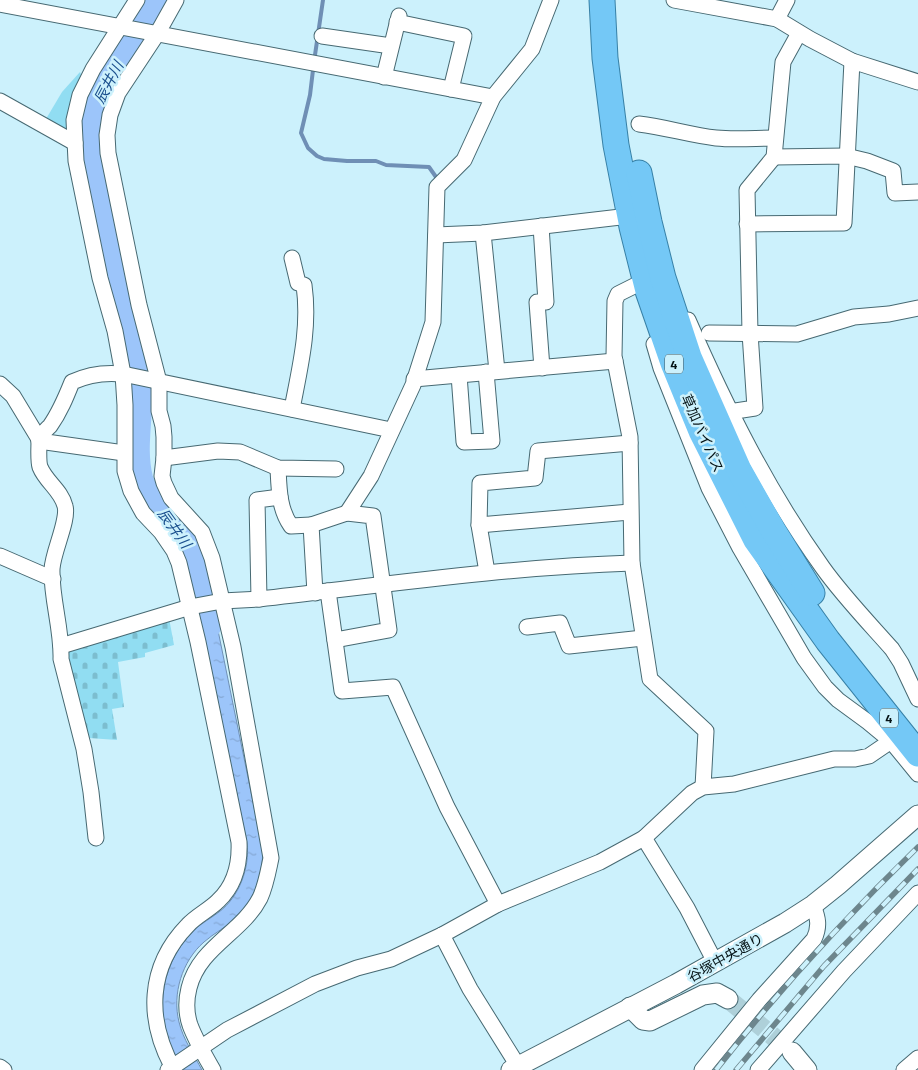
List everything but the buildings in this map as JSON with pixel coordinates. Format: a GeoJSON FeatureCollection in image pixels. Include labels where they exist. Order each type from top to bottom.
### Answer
{"type":"FeatureCollection","features":[{"type":"Feature","properties":{"kind":"highway","name":"草加バイパス"},"geometry":{"type":"LineString","coordinates":[[602,0],[605,58],[615,136],[631,222],[648,291],[673,363],[701,430],[756,540],[793,594],[866,677],[918,726]]}},
{"type":"Feature","properties":{"kind":"highway","name":"草加バイパス"},"geometry":{"type":"LineString","coordinates":[[617,0],[621,56],[632,142],[648,222],[663,278],[689,357],[739,470],[806,584],[918,754]]}},
{"type":"Feature","properties":{"kind":"street"},"geometry":{"type":"LineString","coordinates":[[137,0],[122,27],[93,69],[80,96],[74,120],[76,160],[100,278],[126,375],[125,471],[131,491],[143,513],[161,532],[174,551],[179,564],[191,607],[239,842],[240,858],[235,876],[229,888],[219,901],[190,922],[178,934],[165,954],[157,975],[154,996],[156,1023],[159,1036],[172,1068],[198,1048],[255,1015],[315,984],[357,968],[390,959],[442,935],[498,904],[600,862],[644,838],[685,799],[704,787],[743,782],[834,759],[855,759],[869,756],[891,741]]}},
{"type":"Feature","properties":{"kind":"street"},"geometry":{"type":"LineString","coordinates":[[176,0],[153,34],[118,93],[110,115],[107,135],[108,153],[155,381],[159,411],[164,426],[162,476],[171,498],[202,532],[212,558],[220,601],[233,647],[271,858],[267,880],[259,899],[246,918],[210,950],[199,963],[191,980],[186,1007],[190,1025],[198,1048],[213,1070]]}},
{"type":"Feature","properties":{"kind":"street"},"geometry":{"type":"LineString","coordinates":[[347,513],[371,476],[414,379],[433,322],[437,187],[464,160],[494,97],[532,49],[550,0]]}},
{"type":"Feature","properties":{"kind":"street"},"geometry":{"type":"LineString","coordinates":[[674,0],[777,18],[799,33],[852,61],[918,82]]}},
{"type":"Feature","properties":{"kind":"street"},"geometry":{"type":"LineString","coordinates":[[777,18],[786,0]]}},
{"type":"Feature","properties":{"kind":"street"},"geometry":{"type":"LineString","coordinates":[[0,4],[494,97]]}},
{"type":"Feature","properties":{"kind":"street"},"geometry":{"type":"LineString","coordinates":[[384,77],[398,19],[464,36],[451,89]]}},
{"type":"Feature","properties":{"kind":"street"},"geometry":{"type":"LineString","coordinates":[[729,412],[756,408],[750,333],[747,190],[774,158],[783,62],[799,33]]}},
{"type":"Feature","properties":{"kind":"street"},"geometry":{"type":"LineString","coordinates":[[322,36],[391,46]]}},
{"type":"Feature","properties":{"kind":"street"},"geometry":{"type":"LineString","coordinates":[[747,224],[844,223],[852,61]]}},
{"type":"Feature","properties":{"kind":"street"},"geometry":{"type":"LineString","coordinates":[[0,101],[75,143]]}},
{"type":"Feature","properties":{"kind":"street"},"geometry":{"type":"LineString","coordinates":[[639,124],[663,126],[683,132],[718,138],[776,138]]}},
{"type":"Feature","properties":{"kind":"street"},"geometry":{"type":"LineString","coordinates":[[774,158],[846,156],[867,161],[893,172],[895,192],[918,192]]}},
{"type":"Feature","properties":{"kind":"street"},"geometry":{"type":"LineString","coordinates":[[436,235],[483,233],[542,226],[631,222],[636,285],[661,368],[709,488],[804,658],[825,688],[891,741],[918,774]]}},
{"type":"Feature","properties":{"kind":"street"},"geometry":{"type":"LineString","coordinates":[[542,226],[546,302],[536,302],[542,368]]}},
{"type":"Feature","properties":{"kind":"street"},"geometry":{"type":"LineString","coordinates":[[459,375],[464,442],[492,441],[492,372],[483,233]]}},
{"type":"Feature","properties":{"kind":"street"},"geometry":{"type":"LineString","coordinates":[[292,258],[298,283],[304,285],[307,322],[292,409]]}},
{"type":"Feature","properties":{"kind":"street"},"geometry":{"type":"LineString","coordinates":[[663,278],[682,307],[729,412],[804,547],[892,649],[901,663],[918,699]]}},
{"type":"Feature","properties":{"kind":"street"},"geometry":{"type":"LineString","coordinates":[[636,285],[618,294],[615,301],[615,361],[630,443],[632,562],[650,679],[706,731],[704,787]]}},
{"type":"Feature","properties":{"kind":"street"},"geometry":{"type":"LineString","coordinates":[[709,333],[797,334],[854,317],[890,314],[918,308]]}},
{"type":"Feature","properties":{"kind":"street"},"geometry":{"type":"LineString","coordinates":[[414,379],[615,361]]}},
{"type":"Feature","properties":{"kind":"street"},"geometry":{"type":"LineString","coordinates":[[39,440],[63,405],[72,382],[87,375],[113,373],[391,430]]}},
{"type":"Feature","properties":{"kind":"street"},"geometry":{"type":"LineString","coordinates":[[0,384],[13,396],[39,440],[40,466],[60,494],[65,507],[64,520],[52,568],[53,579],[61,659],[84,749],[96,838]]}},
{"type":"Feature","properties":{"kind":"street"},"geometry":{"type":"LineString","coordinates":[[39,440],[124,453]]}},
{"type":"Feature","properties":{"kind":"street"},"geometry":{"type":"LineString","coordinates":[[487,572],[479,525],[480,483],[535,478],[538,452],[630,443]]}},
{"type":"Feature","properties":{"kind":"street"},"geometry":{"type":"LineString","coordinates":[[164,458],[218,451],[240,452],[278,468],[336,469]]}},
{"type":"Feature","properties":{"kind":"street"},"geometry":{"type":"LineString","coordinates":[[278,468],[280,497],[284,517],[291,526],[311,526],[347,513],[373,516],[389,630],[335,640]]}},
{"type":"Feature","properties":{"kind":"street"},"geometry":{"type":"LineString","coordinates":[[258,599],[257,500],[280,497]]}},
{"type":"Feature","properties":{"kind":"street"},"geometry":{"type":"LineString","coordinates":[[479,525],[630,512]]}},
{"type":"Feature","properties":{"kind":"street"},"geometry":{"type":"LineString","coordinates":[[311,526],[322,592],[335,640],[342,691],[393,687],[447,807],[498,904]]}},
{"type":"Feature","properties":{"kind":"street"},"geometry":{"type":"LineString","coordinates":[[0,556],[53,579]]}},
{"type":"Feature","properties":{"kind":"street"},"geometry":{"type":"LineString","coordinates":[[61,646],[191,607],[220,601],[258,599],[487,572],[632,562]]}},
{"type":"Feature","properties":{"kind":"street"},"geometry":{"type":"LineString","coordinates":[[527,627],[560,623],[568,646],[643,638]]}},
{"type":"Feature","properties":{"kind":"street","name":"谷塚中央通り"},"geometry":{"type":"LineString","coordinates":[[524,1067],[630,1007],[753,942],[813,905],[865,863],[918,815]]}},
{"type":"Feature","properties":{"kind":"street"},"geometry":{"type":"LineString","coordinates":[[644,838],[687,908],[715,962]]}},
{"type":"Feature","properties":{"kind":"street"},"geometry":{"type":"LineString","coordinates":[[758,1070],[844,971],[918,893]]}},
{"type":"Feature","properties":{"kind":"street"},"geometry":{"type":"LineString","coordinates":[[702,1070],[759,1000],[814,939],[818,930],[819,920],[813,905]]}},
{"type":"Feature","properties":{"kind":"street"},"geometry":{"type":"LineString","coordinates":[[442,935],[470,989],[524,1067]]}},
{"type":"Feature","properties":{"kind":"street"},"geometry":{"type":"LineString","coordinates":[[630,1007],[643,1020],[650,1021],[703,996],[717,993],[728,999]]}},
{"type":"Feature","properties":{"kind":"street"},"geometry":{"type":"LineString","coordinates":[[792,1052],[807,1070]]}},
{"type":"Feature","properties":{"kind":"street"},"geometry":{"type":"LineString","coordinates":[[904,1070],[918,1058]]}},
{"type":"Feature","properties":{"kind":"street"},"geometry":{"type":"LineString","coordinates":[[0,1067],[4,1070]]}},
{"type":"Feature","properties":{"kind":"green space"},"geometry":{"type":"Polygon","coordinates":[[[80,72],[82,77],[67,132],[46,119],[62,92],[80,72]]]}},
{"type":"Feature","properties":{"kind":"green space"},"geometry":{"type":"Polygon","coordinates":[[[169,618],[174,645],[145,653],[145,657],[118,662],[124,707],[112,709],[117,740],[89,738],[66,651],[169,618]]]}},
{"type":"Feature","properties":{"kind":"water"},"geometry":{"type":"Polygon","coordinates":[[[211,596],[263,851],[259,878],[249,903],[233,921],[196,950],[185,968],[181,979],[177,1000],[179,1022],[186,1041],[202,1070],[184,1070],[171,1047],[163,1016],[163,1000],[169,970],[183,942],[194,930],[226,906],[232,898],[242,881],[247,862],[247,843],[196,599],[211,596]]]}},
{"type":"Feature","properties":{"kind":"waterway","name":"辰井川"},"geometry":{"type":"LineString","coordinates":[[156,0],[96,100],[91,115],[90,131],[107,231],[138,365],[141,401],[139,451],[142,478],[152,497],[179,529],[190,546],[200,576],[210,627]]}},
{"type":"Feature","properties":{"kind":"waterway"},"geometry":{"type":"LineString","coordinates":[[315,55],[323,0]]}},
{"type":"Feature","properties":{"kind":"waterway"},"geometry":{"type":"LineString","coordinates":[[313,70],[310,95],[301,133],[308,148],[317,156],[324,159],[376,161],[386,165],[429,167],[436,177]]}},
{"type":"Feature","properties":{"kind":"tunnel"},"geometry":{"type":"LineString","coordinates":[[728,999],[792,1052]]}},
{"type":"Feature","properties":{"kind":"railway"},"geometry":{"type":"LineString","coordinates":[[716,1070],[813,955],[918,847]]}},
{"type":"Feature","properties":{"kind":"railway"},"geometry":{"type":"LineString","coordinates":[[736,1070],[824,966],[918,869]]}}]}
